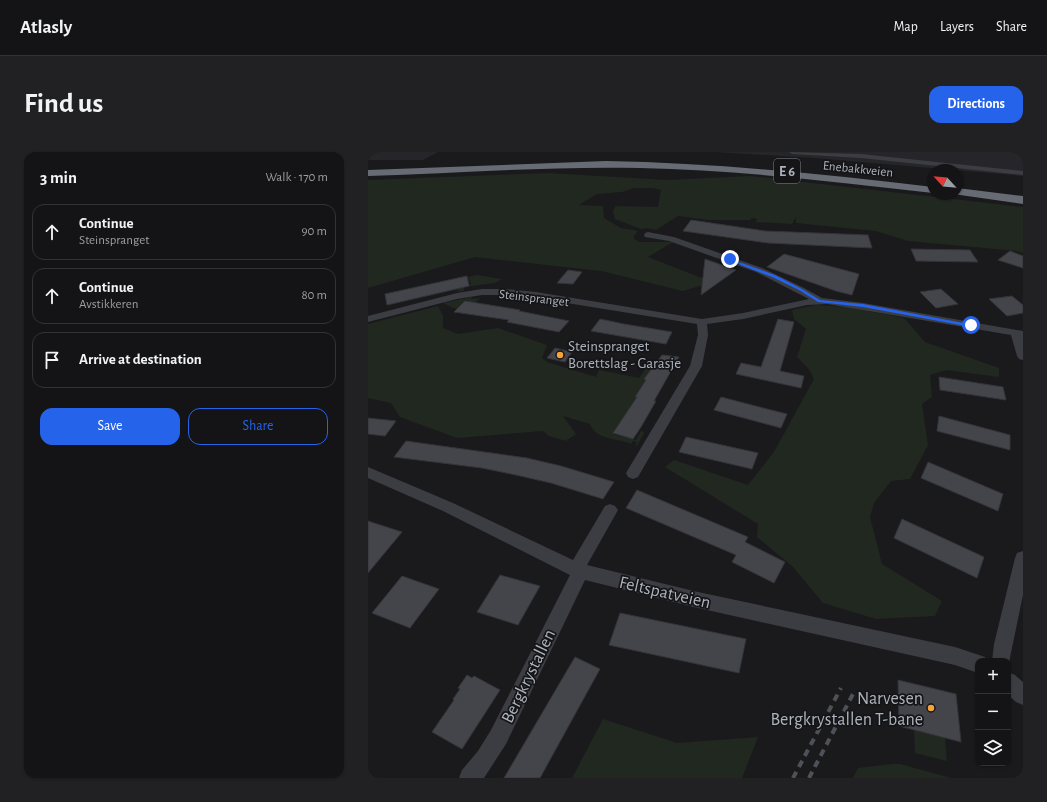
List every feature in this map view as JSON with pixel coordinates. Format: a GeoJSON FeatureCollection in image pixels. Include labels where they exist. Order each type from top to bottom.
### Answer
{"type":"FeatureCollection","features":[{"type":"Feature","properties":{"kind":"highway","name":"Enebakkveien"},"geometry":{"type":"LineString","coordinates":[[368,170],[575,162],[640,162],[745,167],[927,185]]}},
{"type":"Feature","properties":{"kind":"highway","name":"Enebakkveien"},"geometry":{"type":"LineString","coordinates":[[368,173],[588,165],[661,165],[743,170],[927,189]]}},
{"type":"Feature","properties":{"kind":"highway"},"geometry":{"type":"LineString","coordinates":[[963,190],[1023,196]]}},
{"type":"Feature","properties":{"kind":"highway"},"geometry":{"type":"LineString","coordinates":[[963,193],[1023,200]]}},
{"type":"Feature","properties":{"kind":"street","name":"Enebakkveien"},"geometry":{"type":"LineString","coordinates":[[792,152],[861,156],[1023,172]]}},
{"type":"Feature","properties":{"kind":"street"},"geometry":{"type":"LineString","coordinates":[[648,235],[672,239],[759,270],[801,290],[819,301]]}},
{"type":"Feature","properties":{"kind":"street","name":"Steinspranget"},"geometry":{"type":"LineString","coordinates":[[368,319],[451,297],[474,293],[500,292],[530,294],[683,321],[702,322],[743,316],[807,302],[819,301],[863,306],[1019,333]]}},
{"type":"Feature","properties":{"kind":"street"},"geometry":{"type":"LineString","coordinates":[[633,473],[696,366],[703,335],[702,322]]}},
{"type":"Feature","properties":{"kind":"street"},"geometry":{"type":"LineString","coordinates":[[1019,333],[1023,356]]}},
{"type":"Feature","properties":{"kind":"street","name":"Feltspatveien"},"geometry":{"type":"LineString","coordinates":[[368,472],[448,507],[578,571],[698,600],[948,655],[975,663]]}},
{"type":"Feature","properties":{"kind":"street"},"geometry":{"type":"LineString","coordinates":[[578,571],[610,510]]}},
{"type":"Feature","properties":{"kind":"street"},"geometry":{"type":"LineString","coordinates":[[1001,658],[1003,644],[1023,558]]}},
{"type":"Feature","properties":{"kind":"street","name":"Bergkrystallen"},"geometry":{"type":"LineString","coordinates":[[470,778],[491,749],[506,722],[578,571]]}},
{"type":"Feature","properties":{"kind":"street"},"geometry":{"type":"LineString","coordinates":[[1011,685],[1023,695]]}},
{"type":"Feature","properties":{"kind":"shaded area"},"geometry":{"type":"Polygon","coordinates":[[[368,152],[438,152],[423,160],[368,160],[368,152]]]}},
{"type":"Feature","properties":{"kind":"shaded area"},"geometry":{"type":"Polygon","coordinates":[[[716,152],[1023,152],[1023,176],[963,171],[963,164],[927,164],[927,168],[814,158],[716,152]]]}},
{"type":"Feature","properties":{"kind":"shaded area"},"geometry":{"type":"Polygon","coordinates":[[[548,173],[667,180],[750,176],[927,196],[927,200],[961,200],[1023,207],[1023,253],[1017,251],[908,241],[876,231],[796,223],[796,217],[792,224],[756,222],[757,219],[751,218],[751,220],[709,220],[678,216],[656,230],[647,228],[641,229],[615,219],[613,212],[615,206],[658,207],[661,190],[653,188],[634,188],[622,192],[597,194],[579,205],[603,206],[604,218],[621,228],[638,231],[634,236],[634,239],[640,242],[673,242],[648,257],[712,282],[683,291],[601,271],[475,257],[368,288],[368,180],[548,173]]]}},
{"type":"Feature","properties":{"kind":"shaded area"},"geometry":{"type":"Polygon","coordinates":[[[477,275],[502,279],[495,283],[464,287],[464,291],[457,291],[456,289],[471,284],[468,277],[477,275]]]}},
{"type":"Feature","properties":{"kind":"shaded area"},"geometry":{"type":"Polygon","coordinates":[[[472,297],[471,299],[480,298],[466,310],[453,308],[443,303],[472,297]]]}},
{"type":"Feature","properties":{"kind":"shaded area"},"geometry":{"type":"Polygon","coordinates":[[[816,305],[848,307],[904,318],[925,342],[999,368],[999,377],[946,370],[930,375],[932,397],[922,404],[928,445],[910,479],[891,481],[874,503],[870,517],[882,564],[942,601],[935,616],[876,619],[823,603],[792,566],[757,537],[758,524],[665,467],[674,460],[748,485],[774,452],[814,379],[808,368],[797,357],[806,329],[794,319],[792,310],[816,305]]]}},
{"type":"Feature","properties":{"kind":"shaded area"},"geometry":{"type":"Polygon","coordinates":[[[438,306],[443,316],[443,328],[458,334],[498,328],[547,345],[542,358],[547,362],[596,377],[599,370],[639,378],[650,362],[658,362],[644,379],[646,380],[635,396],[637,397],[613,434],[636,440],[641,431],[644,432],[637,446],[635,445],[637,442],[633,441],[631,444],[602,436],[593,429],[590,424],[563,416],[576,434],[566,441],[549,436],[543,431],[457,438],[400,417],[391,403],[368,398],[368,324],[438,306]]]}},
{"type":"Feature","properties":{"kind":"shaded area"},"geometry":{"type":"Polygon","coordinates":[[[603,719],[677,743],[758,737],[742,778],[572,778],[603,719]]]}},
{"type":"Feature","properties":{"kind":"shaded area"},"geometry":{"type":"Polygon","coordinates":[[[914,730],[945,738],[947,761],[915,753],[914,730]]]}},
{"type":"Feature","properties":{"kind":"shaded area"},"geometry":{"type":"Polygon","coordinates":[[[900,764],[951,778],[853,778],[858,768],[900,764]]]}},
{"type":"Feature","properties":{"kind":"building"},"geometry":{"type":"Polygon","coordinates":[[[691,220],[765,231],[868,235],[872,248],[768,243],[683,231],[691,220]]]}},
{"type":"Feature","properties":{"kind":"building"},"geometry":{"type":"Polygon","coordinates":[[[911,249],[970,250],[978,262],[916,261],[911,249]]]}},
{"type":"Feature","properties":{"kind":"building"},"geometry":{"type":"Polygon","coordinates":[[[1010,251],[1023,256],[1023,268],[998,260],[1010,251]]]}},
{"type":"Feature","properties":{"kind":"building"},"geometry":{"type":"Polygon","coordinates":[[[784,254],[859,274],[852,295],[836,291],[767,267],[784,254]]]}},
{"type":"Feature","properties":{"kind":"building"},"geometry":{"type":"Polygon","coordinates":[[[705,259],[736,270],[701,295],[705,259]]]}},
{"type":"Feature","properties":{"kind":"building"},"geometry":{"type":"Polygon","coordinates":[[[568,270],[582,272],[573,284],[557,283],[568,270]]]}},
{"type":"Feature","properties":{"kind":"building"},"geometry":{"type":"Polygon","coordinates":[[[467,276],[469,286],[387,305],[385,294],[467,276]]]}},
{"type":"Feature","properties":{"kind":"building"},"geometry":{"type":"Polygon","coordinates":[[[941,289],[958,304],[936,308],[920,292],[941,289]]]}},
{"type":"Feature","properties":{"kind":"building"},"geometry":{"type":"Polygon","coordinates":[[[1012,296],[1023,305],[1023,313],[1007,316],[989,299],[1012,296]]]}},
{"type":"Feature","properties":{"kind":"building"},"geometry":{"type":"Polygon","coordinates":[[[465,301],[520,310],[519,311],[569,321],[559,332],[507,322],[509,320],[454,312],[465,301]]]}},
{"type":"Feature","properties":{"kind":"building"},"geometry":{"type":"Polygon","coordinates":[[[600,319],[672,332],[666,344],[591,331],[600,319]]]}},
{"type":"Feature","properties":{"kind":"building"},"geometry":{"type":"Polygon","coordinates":[[[778,319],[794,322],[780,371],[804,376],[801,388],[736,374],[741,363],[761,367],[778,319]]]}},
{"type":"Feature","properties":{"kind":"building","name":"Steinspranget Borettslag - Garasje"},"geometry":{"type":"Polygon","coordinates":[[[555,348],[572,352],[565,362],[547,358],[555,348]]]}},
{"type":"Feature","properties":{"kind":"building"},"geometry":{"type":"Polygon","coordinates":[[[662,355],[679,357],[641,427],[633,439],[613,433],[637,397],[635,397],[646,380],[644,379],[662,355]]]}},
{"type":"Feature","properties":{"kind":"building"},"geometry":{"type":"Polygon","coordinates":[[[939,377],[1003,387],[1006,400],[940,390],[939,377]]]}},
{"type":"Feature","properties":{"kind":"building"},"geometry":{"type":"Polygon","coordinates":[[[721,397],[787,414],[781,428],[714,410],[721,397]]]}},
{"type":"Feature","properties":{"kind":"building"},"geometry":{"type":"Polygon","coordinates":[[[939,416],[1010,435],[1010,450],[937,431],[939,416]]]}},
{"type":"Feature","properties":{"kind":"building"},"geometry":{"type":"Polygon","coordinates":[[[368,418],[396,421],[385,436],[368,434],[368,418]]]}},
{"type":"Feature","properties":{"kind":"building"},"geometry":{"type":"Polygon","coordinates":[[[686,437],[758,453],[752,469],[679,452],[686,437]]]}},
{"type":"Feature","properties":{"kind":"building"},"geometry":{"type":"Polygon","coordinates":[[[406,441],[527,458],[561,466],[614,482],[603,499],[551,483],[482,468],[394,457],[406,441]]]}},
{"type":"Feature","properties":{"kind":"building"},"geometry":{"type":"Polygon","coordinates":[[[928,462],[1003,494],[998,511],[921,478],[928,462]]]}},
{"type":"Feature","properties":{"kind":"building"},"geometry":{"type":"Polygon","coordinates":[[[637,490],[748,537],[745,542],[785,562],[774,583],[732,562],[736,555],[626,508],[637,490]]]}},
{"type":"Feature","properties":{"kind":"building"},"geometry":{"type":"Polygon","coordinates":[[[902,519],[984,557],[977,578],[894,538],[902,519]]]}},
{"type":"Feature","properties":{"kind":"building"},"geometry":{"type":"Polygon","coordinates":[[[368,521],[402,532],[368,573],[368,521]]]}},
{"type":"Feature","properties":{"kind":"building"},"geometry":{"type":"Polygon","coordinates":[[[500,575],[540,586],[518,625],[477,612],[500,575]]]}},
{"type":"Feature","properties":{"kind":"building"},"geometry":{"type":"Polygon","coordinates":[[[402,576],[439,589],[410,628],[372,613],[402,576]]]}},
{"type":"Feature","properties":{"kind":"building"},"geometry":{"type":"Polygon","coordinates":[[[620,613],[746,639],[739,673],[609,645],[620,613]]]}},
{"type":"Feature","properties":{"kind":"building"},"geometry":{"type":"Polygon","coordinates":[[[575,657],[600,669],[540,778],[504,778],[575,657]]]}},
{"type":"Feature","properties":{"kind":"building"},"geometry":{"type":"Polygon","coordinates":[[[467,675],[472,678],[474,676],[500,690],[462,749],[432,732],[454,700],[453,699],[460,689],[458,688],[467,675]]]}},
{"type":"Feature","properties":{"kind":"building"},"geometry":{"type":"Polygon","coordinates":[[[898,680],[956,694],[961,742],[899,726],[898,680]]]}},
{"type":"Feature","properties":{"kind":"railway"},"geometry":{"type":"LineString","coordinates":[[793,778],[841,688]]}},
{"type":"Feature","properties":{"kind":"railway"},"geometry":{"type":"LineString","coordinates":[[809,778],[854,692]]}},
{"type":"Feature","properties":{"kind":"place","name":"Steinspranget Borettslag - Garasje"},"geometry":{"type":"Point","coordinates":[560,355]}},
{"type":"Feature","properties":{"kind":"place","name":"Narvesen Bergkrystallen T-bane"},"geometry":{"type":"Point","coordinates":[931,708]}},
{"type":"Feature","properties":{"kind":"route"},"geometry":{"type":"LineString","coordinates":[[730,259],[773,276],[819,301],[847,303],[971,325]]}}]}
